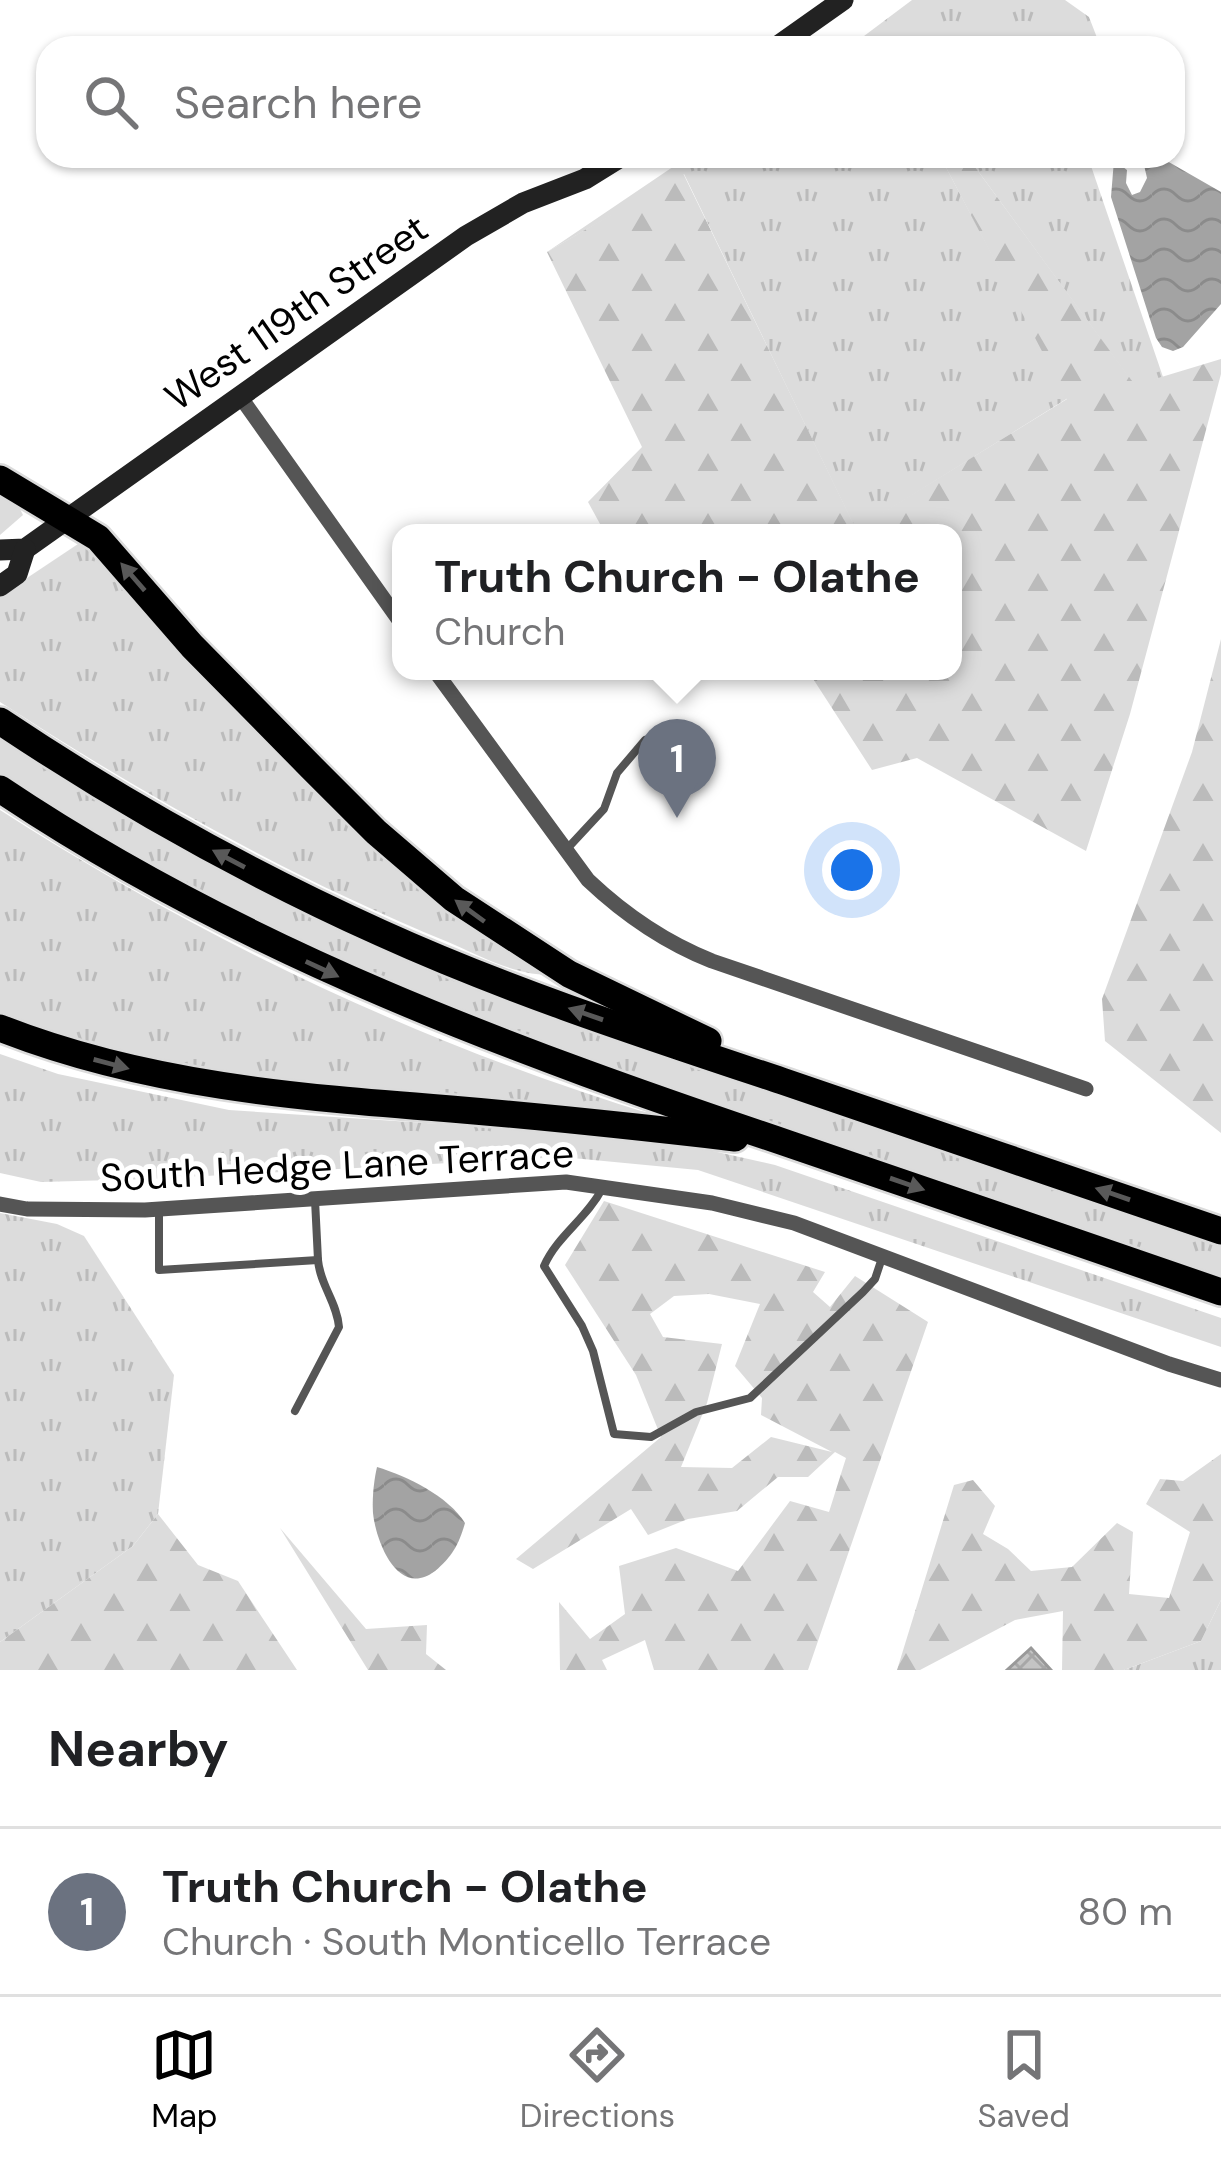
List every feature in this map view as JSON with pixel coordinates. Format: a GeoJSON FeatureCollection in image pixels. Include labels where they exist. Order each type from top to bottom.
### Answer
{"type":"FeatureCollection","features":[{"type":"Feature","properties":{"kind":"highway"},"geometry":{"type":"LineString","coordinates":[[0,479],[98,538],[192,646],[312,769],[454,899],[569,974],[816,1093]]}},
{"type":"Feature","properties":{"kind":"highway"},"geometry":{"type":"LineString","coordinates":[[0,721],[188,837],[382,934],[554,1003],[1221,1232]]}},
{"type":"Feature","properties":{"kind":"highway"},"geometry":{"type":"LineString","coordinates":[[0,789],[195,905],[364,988],[539,1058],[1221,1292]]}},
{"type":"Feature","properties":{"kind":"highway"},"geometry":{"type":"LineString","coordinates":[[0,1028],[140,1072],[254,1092],[652,1128],[796,1146]]}},
{"type":"Feature","properties":{"kind":"main road"},"geometry":{"type":"LineString","coordinates":[[792,36],[843,0]]}},
{"type":"Feature","properties":{"kind":"main road","name":"West 119th Street"},"geometry":{"type":"LineString","coordinates":[[0,586],[17,574],[25,549],[490,220],[603,168]]}},
{"type":"Feature","properties":{"kind":"main road"},"geometry":{"type":"LineString","coordinates":[[0,550],[25,549]]}},
{"type":"Feature","properties":{"kind":"street"},"geometry":{"type":"LineString","coordinates":[[238,395],[392,610]]}},
{"type":"Feature","properties":{"kind":"street"},"geometry":{"type":"LineString","coordinates":[[441,680],[564,852],[614,904],[685,950],[1086,1089]]}},
{"type":"Feature","properties":{"kind":"street","name":"South Hedge Lane Terrace"},"geometry":{"type":"LineString","coordinates":[[0,1204],[27,1209],[159,1209],[566,1182],[602,1187],[794,1223],[1221,1380]]}},
{"type":"Feature","properties":{"kind":"lane"},"geometry":{"type":"LineString","coordinates":[[564,852],[604,809],[617,773],[645,740]]}},
{"type":"Feature","properties":{"kind":"lane"},"geometry":{"type":"LineString","coordinates":[[602,1187],[590,1211],[549,1254],[544,1266],[593,1351],[614,1435],[650,1437],[696,1412],[750,1398],[863,1292],[875,1279],[883,1256]]}},
{"type":"Feature","properties":{"kind":"lane"},"geometry":{"type":"LineString","coordinates":[[295,1411],[340,1327],[320,1279],[315,1199]]}},
{"type":"Feature","properties":{"kind":"lane"},"geometry":{"type":"LineString","coordinates":[[159,1209],[159,1270],[318,1260]]}},
{"type":"Feature","properties":{"kind":"green space"},"geometry":{"type":"Polygon","coordinates":[[[912,0],[1065,0],[1089,17],[1096,36],[864,36],[912,0]]]}},
{"type":"Feature","properties":{"kind":"green space"},"geometry":{"type":"Polygon","coordinates":[[[671,168],[946,168],[1068,398],[866,524],[853,524],[684,174],[547,252],[671,168]]]}},
{"type":"Feature","properties":{"kind":"green space"},"geometry":{"type":"Polygon","coordinates":[[[946,168],[976,168],[1135,385],[1221,359],[1221,374],[1130,714],[1086,851],[917,758],[872,770],[814,680],[962,680],[962,524],[864,524],[1067,399],[946,168]]]}},
{"type":"Feature","properties":{"kind":"green space"},"geometry":{"type":"Polygon","coordinates":[[[976,168],[1092,168],[1163,377],[1135,386],[976,168]]]}},
{"type":"Feature","properties":{"kind":"green space"},"geometry":{"type":"Polygon","coordinates":[[[683,173],[854,524],[600,524],[588,502],[642,447],[547,252],[683,173]]]}},
{"type":"Feature","properties":{"kind":"green space"},"geometry":{"type":"Polygon","coordinates":[[[0,489],[15,499],[23,515],[0,535],[0,489]]]}},
{"type":"Feature","properties":{"kind":"green space"},"geometry":{"type":"Polygon","coordinates":[[[81,542],[166,631],[553,974],[527,973],[499,964],[331,890],[163,802],[0,702],[0,596],[81,542]]]}},
{"type":"Feature","properties":{"kind":"green space"},"geometry":{"type":"Polygon","coordinates":[[[1221,639],[1221,1133],[1105,1041],[1102,999],[1192,752],[1221,639]]]}},
{"type":"Feature","properties":{"kind":"green space"},"geometry":{"type":"Polygon","coordinates":[[[0,737],[87,795],[226,874],[350,936],[537,1013],[1221,1247],[1221,1277],[572,1053],[375,975],[278,931],[91,831],[0,773],[0,737]]]}},
{"type":"Feature","properties":{"kind":"green space"},"geometry":{"type":"Polygon","coordinates":[[[0,810],[155,903],[316,985],[483,1056],[654,1115],[652,1119],[198,1076],[0,1018],[0,810]]]}},
{"type":"Feature","properties":{"kind":"green space"},"geometry":{"type":"Polygon","coordinates":[[[0,1054],[58,1074],[229,1110],[655,1138],[775,1165],[1221,1318],[1221,1347],[698,1170],[562,1157],[150,1179],[41,1182],[0,1173],[0,1054]]]}},
{"type":"Feature","properties":{"kind":"green space"},"geometry":{"type":"Polygon","coordinates":[[[604,1201],[825,1272],[813,1292],[830,1307],[855,1276],[928,1322],[808,1670],[654,1670],[645,1640],[602,1660],[607,1670],[560,1670],[559,1602],[590,1639],[625,1614],[619,1566],[676,1548],[738,1571],[790,1501],[829,1512],[846,1458],[835,1452],[808,1477],[778,1477],[737,1511],[688,1519],[648,1535],[631,1509],[533,1569],[516,1559],[661,1437],[636,1375],[565,1265],[604,1201]],[[709,1294],[674,1296],[650,1314],[663,1337],[722,1344],[707,1403],[681,1467],[732,1468],[771,1437],[832,1452],[761,1415],[762,1398],[735,1366],[760,1304],[709,1294]]]}},
{"type":"Feature","properties":{"kind":"green space"},"geometry":{"type":"Polygon","coordinates":[[[0,1213],[57,1224],[84,1236],[174,1375],[158,1514],[133,1546],[0,1642],[0,1213]]]}},
{"type":"Feature","properties":{"kind":"green space"},"geometry":{"type":"Polygon","coordinates":[[[1221,1454],[1221,1600],[1201,1641],[1124,1670],[1062,1670],[1063,1611],[1015,1620],[920,1670],[897,1670],[954,1485],[973,1480],[995,1506],[983,1534],[1031,1571],[1072,1567],[1117,1523],[1133,1532],[1129,1594],[1169,1598],[1190,1532],[1146,1504],[1160,1479],[1183,1481],[1221,1454]]]}},
{"type":"Feature","properties":{"kind":"green space"},"geometry":{"type":"Polygon","coordinates":[[[158,1514],[198,1565],[238,1581],[297,1670],[0,1670],[0,1642],[133,1546],[158,1514]]]}},
{"type":"Feature","properties":{"kind":"green space"},"geometry":{"type":"Polygon","coordinates":[[[280,1528],[366,1629],[427,1625],[426,1654],[446,1670],[368,1670],[280,1528]]]}},
{"type":"Feature","properties":{"kind":"green space"},"geometry":{"type":"Polygon","coordinates":[[[1221,1600],[1221,1670],[1124,1670],[1201,1641],[1221,1600]]]}},
{"type":"Feature","properties":{"kind":"water"},"geometry":{"type":"Polygon","coordinates":[[[1113,168],[1127,170],[1132,195],[1140,192],[1147,178],[1145,168],[1179,168],[1221,192],[1221,304],[1183,347],[1173,351],[1156,338],[1111,197],[1113,168]]]}},
{"type":"Feature","properties":{"kind":"water"},"geometry":{"type":"Polygon","coordinates":[[[377,1467],[426,1488],[465,1523],[450,1555],[422,1578],[400,1573],[384,1551],[373,1507],[377,1467]]]}},
{"type":"Feature","properties":{"kind":"building"},"geometry":{"type":"Polygon","coordinates":[[[1031,1648],[1051,1670],[1007,1670],[1031,1648]]]}},
{"type":"Feature","properties":{"kind":"place","name":"Truth Church - Olathe"},"geometry":{"type":"Point","coordinates":[677,818]}}]}
